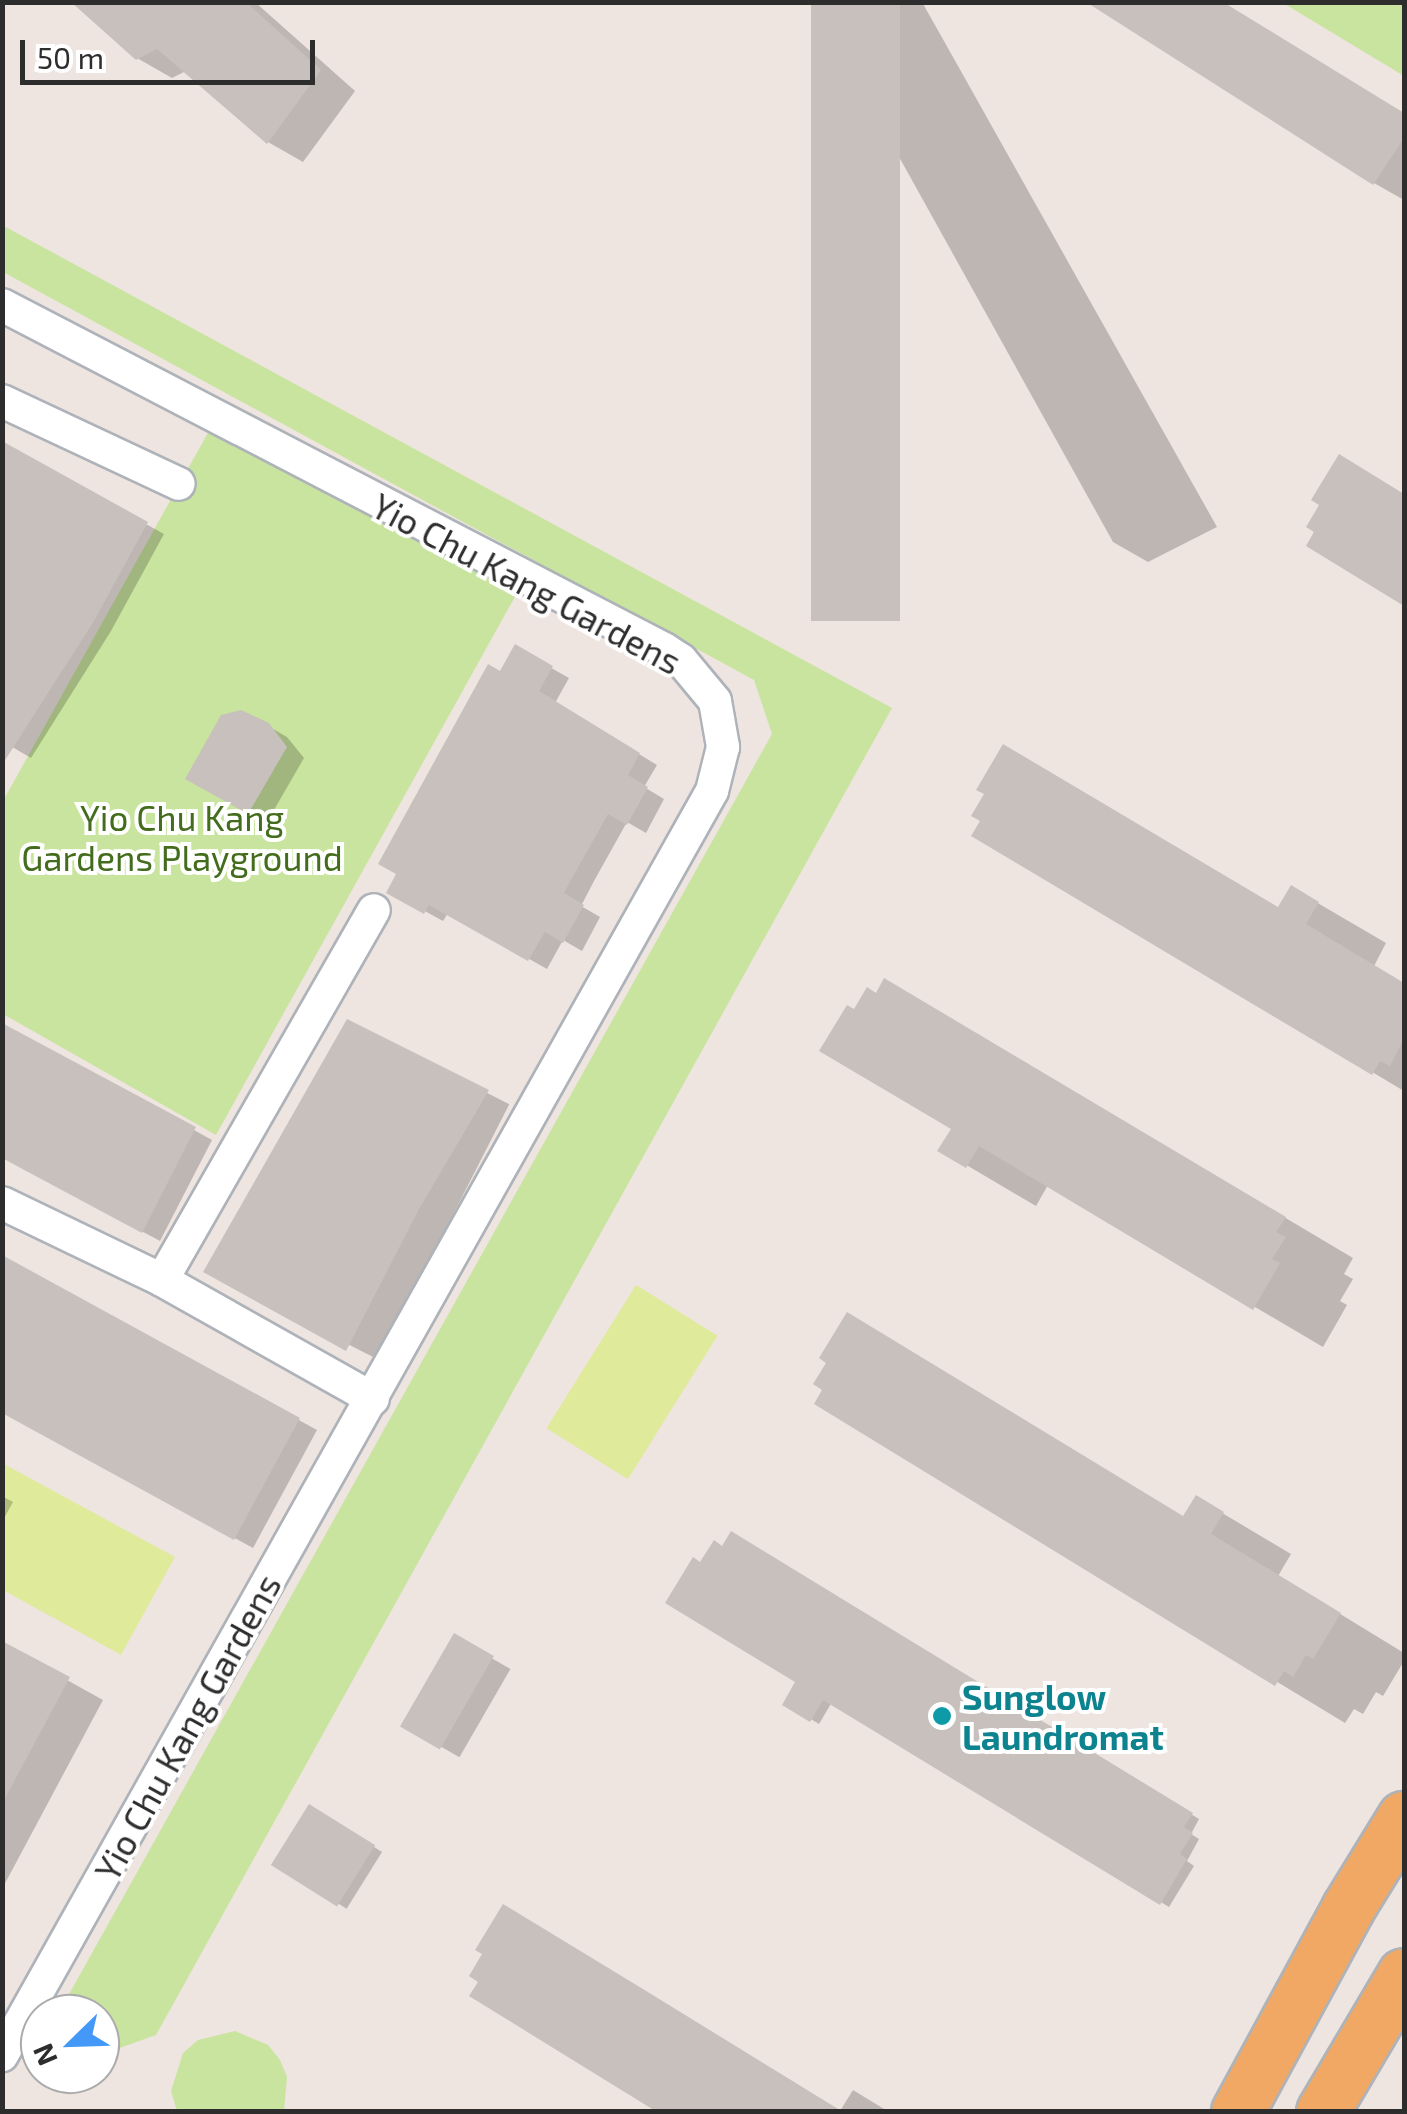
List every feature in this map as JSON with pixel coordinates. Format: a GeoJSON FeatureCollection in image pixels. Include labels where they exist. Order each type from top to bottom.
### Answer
{"type":"FeatureCollection","features":[{"type":"Feature","properties":{"kind":"main road"},"geometry":{"type":"LineString","coordinates":[[1238,2112],[1348,1909],[1404,1818]]}},
{"type":"Feature","properties":{"kind":"main road"},"geometry":{"type":"LineString","coordinates":[[1323,2112],[1404,1975]]}},
{"type":"Feature","properties":{"kind":"street","name":"Yio Chu Kang Gardens"},"geometry":{"type":"LineString","coordinates":[[2,304],[664,649],[681,660],[715,701],[723,747],[712,791],[2,2056]]}},
{"type":"Feature","properties":{"kind":"street"},"geometry":{"type":"LineString","coordinates":[[2,402],[179,484]]}},
{"type":"Feature","properties":{"kind":"street"},"geometry":{"type":"LineString","coordinates":[[162,1280],[374,910]]}},
{"type":"Feature","properties":{"kind":"street"},"geometry":{"type":"LineString","coordinates":[[2,1203],[162,1280],[373,1398]]}},
{"type":"Feature","properties":{"kind":"green space"},"geometry":{"type":"Polygon","coordinates":[[[1283,3],[1404,3],[1404,76],[1283,3]]]}},
{"type":"Feature","properties":{"kind":"green space"},"geometry":{"type":"Polygon","coordinates":[[[2,225],[892,708],[156,2035],[120,2048],[120,1994],[69,1994],[772,734],[754,680],[3,272],[2,225]]]}},
{"type":"Feature","properties":{"kind":"green space","name":"Yio Chu Kang Gardens Playground"},"geometry":{"type":"Polygon","coordinates":[[[219,413],[522,584],[216,1135],[3,1014],[3,801],[219,413]]]}},
{"type":"Feature","properties":{"kind":"green space"},"geometry":{"type":"Polygon","coordinates":[[[636,1285],[717,1336],[628,1479],[546,1428],[636,1285]]]}},
{"type":"Feature","properties":{"kind":"green space"},"geometry":{"type":"Polygon","coordinates":[[[2,1463],[175,1557],[121,1655],[3,1590],[2,1463]]]}},
{"type":"Feature","properties":{"kind":"green space"},"geometry":{"type":"Polygon","coordinates":[[[235,2031],[268,2045],[280,2060],[287,2077],[284,2111],[177,2111],[171,2091],[183,2053],[198,2040],[235,2031]]]}},
{"type":"Feature","properties":{"kind":"building"},"geometry":{"type":"Polygon","coordinates":[[[71,2],[246,2],[321,70],[267,144],[157,49],[136,60],[71,2]]]}},
{"type":"Feature","properties":{"kind":"building"},"geometry":{"type":"Polygon","coordinates":[[[811,2],[900,2],[900,621],[811,621],[811,2]]]}},
{"type":"Feature","properties":{"kind":"building"},"geometry":{"type":"Polygon","coordinates":[[[1086,2],[1223,2],[1404,113],[1404,138],[1373,185],[1086,2]]]}},
{"type":"Feature","properties":{"kind":"building"},"geometry":{"type":"Polygon","coordinates":[[[2,441],[148,522],[94,621],[2,765],[2,441]]]}},
{"type":"Feature","properties":{"kind":"building"},"geometry":{"type":"Polygon","coordinates":[[[1339,454],[1404,494],[1404,606],[1306,546],[1314,532],[1306,527],[1319,505],[1311,500],[1339,454]]]}},
{"type":"Feature","properties":{"kind":"building"},"geometry":{"type":"Polygon","coordinates":[[[515,644],[553,666],[539,691],[640,753],[628,775],[648,787],[627,825],[608,814],[564,893],[584,905],[563,943],[545,932],[528,961],[429,905],[424,914],[386,893],[396,874],[378,864],[488,664],[500,671],[515,644]]]}},
{"type":"Feature","properties":{"kind":"building"},"geometry":{"type":"Polygon","coordinates":[[[241,710],[269,723],[287,747],[248,814],[185,779],[221,715],[241,710]]]}},
{"type":"Feature","properties":{"kind":"building"},"geometry":{"type":"Polygon","coordinates":[[[1003,744],[1278,907],[1291,885],[1319,902],[1306,924],[1404,983],[1404,1039],[1390,1066],[1380,1061],[1372,1075],[971,836],[980,821],[971,816],[984,794],[976,790],[1003,744]]]}},
{"type":"Feature","properties":{"kind":"building"},"geometry":{"type":"Polygon","coordinates":[[[884,978],[1286,1217],[1276,1232],[1286,1237],[1272,1259],[1280,1263],[1253,1310],[979,1146],[966,1168],[937,1151],[951,1129],[819,1051],[847,1005],[854,1009],[867,987],[876,993],[884,978]]]}},
{"type":"Feature","properties":{"kind":"building"},"geometry":{"type":"Polygon","coordinates":[[[347,1019],[489,1090],[418,1211],[346,1351],[203,1272],[347,1019]]]}},
{"type":"Feature","properties":{"kind":"building"},"geometry":{"type":"Polygon","coordinates":[[[2,1023],[196,1127],[142,1233],[2,1158],[2,1023]]]}},
{"type":"Feature","properties":{"kind":"building"},"geometry":{"type":"Polygon","coordinates":[[[2,1255],[300,1418],[234,1540],[2,1413],[2,1255]]]}},
{"type":"Feature","properties":{"kind":"building"},"geometry":{"type":"Polygon","coordinates":[[[847,1312],[1183,1516],[1196,1495],[1224,1512],[1211,1534],[1341,1613],[1313,1659],[1306,1655],[1293,1677],[1284,1671],[1275,1686],[814,1404],[822,1390],[813,1384],[826,1363],[819,1358],[847,1312]]]}},
{"type":"Feature","properties":{"kind":"building","name":"Sunglow Laundromat"},"geometry":{"type":"Polygon","coordinates":[[[731,1531],[1193,1813],[1184,1827],[1193,1833],[1180,1854],[1187,1859],[1160,1905],[823,1700],[810,1722],[782,1705],[795,1682],[665,1603],[693,1557],[700,1562],[714,1540],[722,1546],[731,1531]]]}},
{"type":"Feature","properties":{"kind":"building"},"geometry":{"type":"Polygon","coordinates":[[[454,1633],[494,1656],[440,1750],[400,1727],[454,1633]]]}},
{"type":"Feature","properties":{"kind":"building"},"geometry":{"type":"Polygon","coordinates":[[[2,1641],[70,1677],[2,1804],[2,1641]]]}},
{"type":"Feature","properties":{"kind":"building"},"geometry":{"type":"Polygon","coordinates":[[[309,1804],[375,1845],[337,1906],[271,1865],[309,1804]]]}},
{"type":"Feature","properties":{"kind":"building"},"geometry":{"type":"Polygon","coordinates":[[[503,1904],[843,2112],[657,2112],[469,1996],[478,1982],[469,1976],[482,1954],[475,1950],[503,1904]]]}},
{"type":"Feature","properties":{"kind":"place","name":"Sunglow Laundromat"},"geometry":{"type":"Point","coordinates":[942,1716]}}]}
